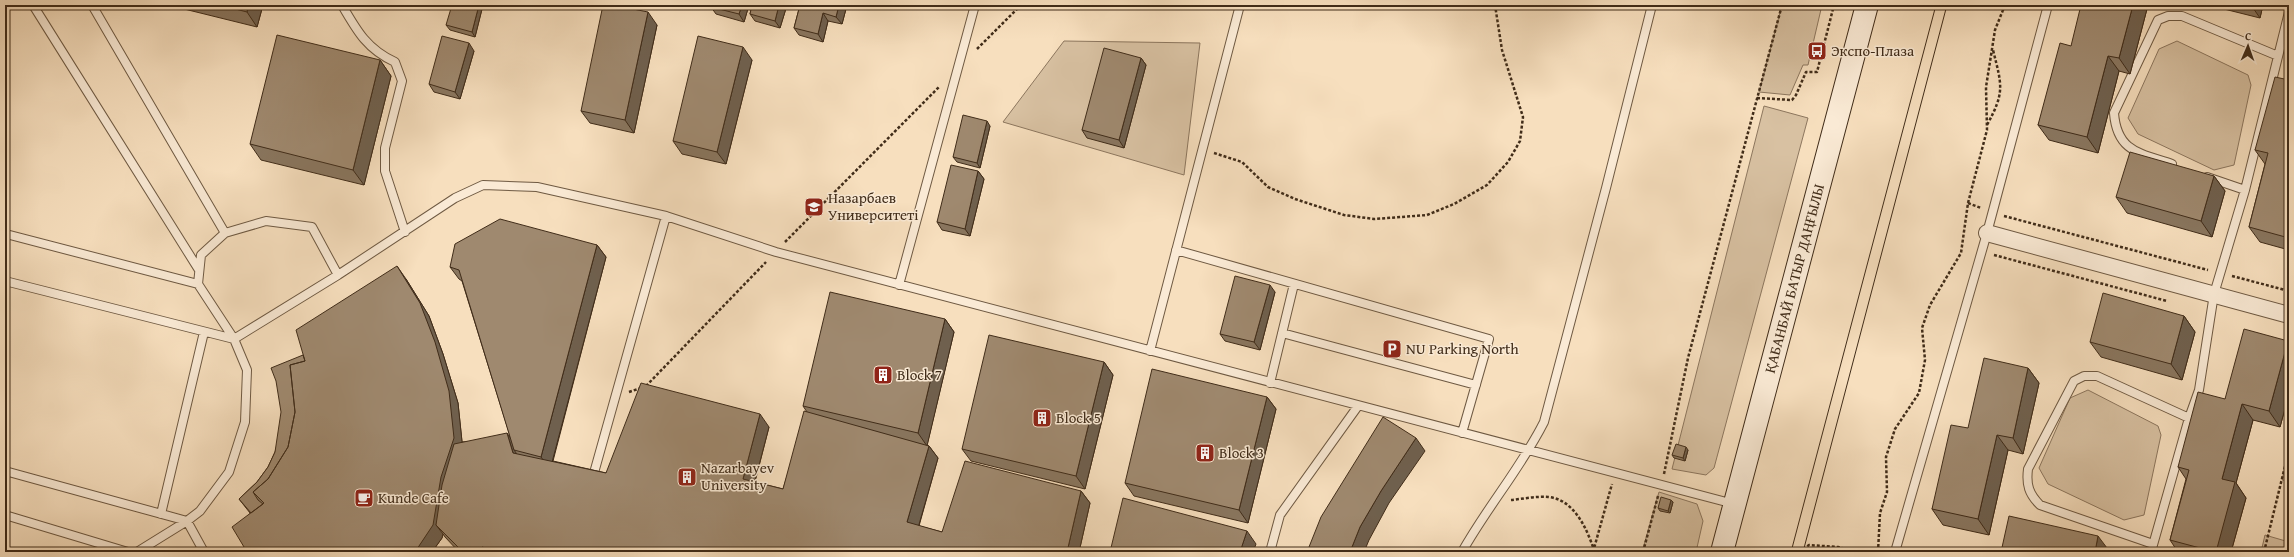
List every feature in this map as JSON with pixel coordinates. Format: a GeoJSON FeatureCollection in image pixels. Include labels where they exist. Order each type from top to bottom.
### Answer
{"type":"FeatureCollection","features":[{"type":"Feature","properties":{"kind":"main road","name":"ҚАБАНБАЙ БАТЫР ДАҢҒЫЛЫ"},"geometry":{"type":"LineString","coordinates":[[1722,552],[1867,5]]}},
{"type":"Feature","properties":{"kind":"street"},"geometry":{"type":"LineString","coordinates":[[1987,233],[2289,315]]}},
{"type":"Feature","properties":{"kind":"lane"},"geometry":{"type":"LineString","coordinates":[[33,5],[199,270]]}},
{"type":"Feature","properties":{"kind":"lane"},"geometry":{"type":"LineString","coordinates":[[92,5],[225,233]]}},
{"type":"Feature","properties":{"kind":"lane"},"geometry":{"type":"LineString","coordinates":[[342,5],[357,30],[369,45],[379,55],[395,62],[402,81],[385,148],[384,171],[405,232]]}},
{"type":"Feature","properties":{"kind":"lane"},"geometry":{"type":"LineString","coordinates":[[899,285],[975,5]]}},
{"type":"Feature","properties":{"kind":"lane"},"geometry":{"type":"LineString","coordinates":[[1150,351],[1240,5]]}},
{"type":"Feature","properties":{"kind":"lane"},"geometry":{"type":"LineString","coordinates":[[1462,552],[1530,450],[1544,422],[1606,188],[1652,5]]}},
{"type":"Feature","properties":{"kind":"lane"},"geometry":{"type":"LineString","coordinates":[[1895,552],[1993,213],[2048,5]]}},
{"type":"Feature","properties":{"kind":"lane"},"geometry":{"type":"LineString","coordinates":[[2189,418],[2097,376],[2084,376],[2074,381],[2028,469],[2026,482],[2030,495],[2040,505],[2152,548],[2189,418],[2199,390],[2214,294],[2245,190],[2289,12]]}},
{"type":"Feature","properties":{"kind":"lane"},"geometry":{"type":"LineString","coordinates":[[2181,168],[2131,150],[2120,140],[2115,128],[2114,114],[2158,20],[2168,16],[2182,16],[2278,56]]}},
{"type":"Feature","properties":{"kind":"lane"},"geometry":{"type":"LineString","coordinates":[[2202,175],[2245,190]]}},
{"type":"Feature","properties":{"kind":"lane"},"geometry":{"type":"LineString","coordinates":[[5,281],[234,339],[338,275],[455,198],[483,185],[537,187],[666,216],[776,252],[1270,383],[1530,450],[1661,486],[1735,504]]}},
{"type":"Feature","properties":{"kind":"lane"},"geometry":{"type":"LineString","coordinates":[[592,481],[666,216]]}},
{"type":"Feature","properties":{"kind":"lane"},"geometry":{"type":"LineString","coordinates":[[137,552],[187,521],[200,511],[228,472],[245,422],[247,370],[234,339],[198,284],[201,255],[225,233],[266,221],[312,227],[338,275]]}},
{"type":"Feature","properties":{"kind":"lane"},"geometry":{"type":"LineString","coordinates":[[5,235],[198,284]]}},
{"type":"Feature","properties":{"kind":"lane"},"geometry":{"type":"LineString","coordinates":[[1176,250],[1490,340],[1462,433]]}},
{"type":"Feature","properties":{"kind":"lane"},"geometry":{"type":"LineString","coordinates":[[1270,383],[1294,284]]}},
{"type":"Feature","properties":{"kind":"lane"},"geometry":{"type":"LineString","coordinates":[[161,514],[204,332]]}},
{"type":"Feature","properties":{"kind":"lane"},"geometry":{"type":"LineString","coordinates":[[1282,333],[1476,385]]}},
{"type":"Feature","properties":{"kind":"lane"},"geometry":{"type":"LineString","coordinates":[[1270,552],[1280,515],[1358,406]]}},
{"type":"Feature","properties":{"kind":"lane"},"geometry":{"type":"LineString","coordinates":[[5,472],[187,521],[204,552]]}},
{"type":"Feature","properties":{"kind":"lane"},"geometry":{"type":"LineString","coordinates":[[5,515],[128,552]]}},
{"type":"Feature","properties":{"kind":"path"},"geometry":{"type":"LineString","coordinates":[[615,396],[645,386],[957,68],[1021,5]]}},
{"type":"Feature","properties":{"kind":"path"},"geometry":{"type":"LineString","coordinates":[[1202,150],[1242,162],[1268,187],[1344,215],[1374,219],[1427,215],[1454,204],[1487,185],[1508,162],[1520,141],[1523,117],[1502,50],[1495,5]]}},
{"type":"Feature","properties":{"kind":"path"},"geometry":{"type":"LineString","coordinates":[[1643,552],[1661,486],[1688,358],[1782,5]]}},
{"type":"Feature","properties":{"kind":"path"},"geometry":{"type":"LineString","coordinates":[[1757,98],[1792,100],[1806,72],[1817,72],[1834,5]]}},
{"type":"Feature","properties":{"kind":"path"},"geometry":{"type":"LineString","coordinates":[[1878,552],[1880,512],[1887,492],[1886,457],[1895,429],[1919,392],[1925,360],[1922,328],[1930,304],[1961,253],[1968,203],[1987,126],[1986,87],[1992,49],[1996,30],[2005,5]]}},
{"type":"Feature","properties":{"kind":"path"},"geometry":{"type":"LineString","coordinates":[[1987,126],[1996,110],[2002,85],[1992,49]]}},
{"type":"Feature","properties":{"kind":"path"},"geometry":{"type":"LineString","coordinates":[[1993,213],[2289,291]]}},
{"type":"Feature","properties":{"kind":"path"},"geometry":{"type":"LineString","coordinates":[[1982,252],[2173,302]]}},
{"type":"Feature","properties":{"kind":"path"},"geometry":{"type":"LineString","coordinates":[[2264,552],[2289,450]]}},
{"type":"Feature","properties":{"kind":"path"},"geometry":{"type":"LineString","coordinates":[[1594,551],[1615,473]]}},
{"type":"Feature","properties":{"kind":"path"},"geometry":{"type":"LineString","coordinates":[[1494,502],[1549,497],[1563,503],[1579,516],[1589,533],[1594,551]]}},
{"type":"Feature","properties":{"kind":"path"},"geometry":{"type":"LineString","coordinates":[[1799,552],[1809,545],[1838,547],[1855,552]]}},
{"type":"Feature","properties":{"kind":"shaded area"},"geometry":{"type":"Polygon","coordinates":[[[1782,5],[1822,5],[1808,65],[1803,65],[1790,95],[1759,92],[1782,5]]]}},
{"type":"Feature","properties":{"kind":"shaded area"},"geometry":{"type":"Polygon","coordinates":[[[1064,41],[1200,43],[1184,175],[1003,122],[1064,41]]]}},
{"type":"Feature","properties":{"kind":"shaded area"},"geometry":{"type":"Polygon","coordinates":[[[2177,41],[2248,75],[2251,85],[2234,165],[2214,170],[2138,134],[2128,118],[2159,49],[2177,41]]]}},
{"type":"Feature","properties":{"kind":"shaded area"},"geometry":{"type":"Polygon","coordinates":[[[1764,106],[1808,118],[1714,468],[1706,475],[1672,469],[1764,106]]]}},
{"type":"Feature","properties":{"kind":"shaded area"},"geometry":{"type":"Polygon","coordinates":[[[2088,390],[2158,426],[2161,435],[2144,515],[2124,520],[2048,484],[2039,468],[2070,398],[2088,390]]]}},
{"type":"Feature","properties":{"kind":"shaded area"},"geometry":{"type":"Polygon","coordinates":[[[2289,450],[2289,481],[2282,480],[2289,450]]]}},
{"type":"Feature","properties":{"kind":"shaded area"},"geometry":{"type":"Polygon","coordinates":[[[1659,492],[1697,504],[1703,521],[1696,552],[1642,552],[1659,492]]]}},
{"type":"Feature","properties":{"kind":"shaded area"},"geometry":{"type":"Polygon","coordinates":[[[2265,535],[2289,542],[2287,552],[2261,552],[2265,535]]]}},
{"type":"Feature","properties":{"kind":"building"},"geometry":{"type":"Polygon","coordinates":[[[220,5],[248,5],[247,12],[220,5]]]}},
{"type":"Feature","properties":{"kind":"building"},"geometry":{"type":"Polygon","coordinates":[[[452,5],[479,5],[472,32],[446,25],[452,5]]]}},
{"type":"Feature","properties":{"kind":"building"},"geometry":{"type":"Polygon","coordinates":[[[603,5],[613,5],[648,12],[625,120],[581,111],[603,5]]]}},
{"type":"Feature","properties":{"kind":"building"},"geometry":{"type":"Polygon","coordinates":[[[711,5],[742,5],[739,14],[711,7],[711,5]]]}},
{"type":"Feature","properties":{"kind":"building"},"geometry":{"type":"Polygon","coordinates":[[[752,5],[779,5],[775,21],[750,14],[752,5]]]}},
{"type":"Feature","properties":{"kind":"building"},"geometry":{"type":"Polygon","coordinates":[[[800,5],[839,5],[836,17],[823,13],[818,34],[794,28],[800,5]]]}},
{"type":"Feature","properties":{"kind":"building"},"geometry":{"type":"Polygon","coordinates":[[[2081,5],[2133,5],[2119,58],[2108,56],[2087,137],[2038,125],[2060,43],[2071,46],[2081,5]]]}},
{"type":"Feature","properties":{"kind":"building"},"geometry":{"type":"Polygon","coordinates":[[[277,35],[380,60],[353,170],[250,144],[277,35]]]}},
{"type":"Feature","properties":{"kind":"building"},"geometry":{"type":"Polygon","coordinates":[[[442,36],[469,43],[455,92],[429,84],[442,36]]]}},
{"type":"Feature","properties":{"kind":"building"},"geometry":{"type":"Polygon","coordinates":[[[698,36],[743,47],[717,152],[673,141],[698,36]]]}},
{"type":"Feature","properties":{"kind":"building"},"geometry":{"type":"Polygon","coordinates":[[[1104,48],[1141,58],[1119,140],[1082,130],[1104,48]]]}},
{"type":"Feature","properties":{"kind":"building"},"geometry":{"type":"Polygon","coordinates":[[[2275,77],[2289,80],[2289,238],[2249,227],[2268,153],[2255,150],[2275,77]]]}},
{"type":"Feature","properties":{"kind":"building"},"geometry":{"type":"Polygon","coordinates":[[[963,115],[987,121],[977,163],[953,157],[963,115]]]}},
{"type":"Feature","properties":{"kind":"building"},"geometry":{"type":"Polygon","coordinates":[[[2130,152],[2214,176],[2201,221],[2116,197],[2130,152]]]}},
{"type":"Feature","properties":{"kind":"building"},"geometry":{"type":"Polygon","coordinates":[[[951,165],[978,171],[965,229],[937,222],[951,165]]]}},
{"type":"Feature","properties":{"kind":"building"},"geometry":{"type":"Polygon","coordinates":[[[500,219],[597,245],[541,457],[514,450],[459,270],[450,267],[455,244],[500,219]]]}},
{"type":"Feature","properties":{"kind":"building"},"geometry":{"type":"Polygon","coordinates":[[[397,266],[420,303],[435,342],[449,391],[454,438],[441,477],[433,525],[415,552],[247,552],[232,527],[264,503],[253,492],[268,479],[288,447],[295,412],[290,365],[305,361],[296,330],[397,266]]]}},
{"type":"Feature","properties":{"kind":"building"},"geometry":{"type":"Polygon","coordinates":[[[1235,276],[1270,285],[1254,342],[1220,334],[1235,276]]]}},
{"type":"Feature","properties":{"kind":"building","name":"Block 7"},"geometry":{"type":"Polygon","coordinates":[[[830,292],[945,319],[918,433],[803,406],[830,292]]]}},
{"type":"Feature","properties":{"kind":"building"},"geometry":{"type":"Polygon","coordinates":[[[2103,293],[2184,316],[2171,364],[2090,342],[2103,293]]]}},
{"type":"Feature","properties":{"kind":"building"},"geometry":{"type":"Polygon","coordinates":[[[2244,329],[2288,341],[2269,411],[2242,404],[2222,479],[2235,482],[2215,552],[2170,540],[2189,470],[2178,467],[2198,392],[2225,399],[2244,329]]]}},
{"type":"Feature","properties":{"kind":"building","name":"Block 5"},"geometry":{"type":"Polygon","coordinates":[[[989,335],[1104,362],[1076,476],[962,449],[989,335]]]}},
{"type":"Feature","properties":{"kind":"building"},"geometry":{"type":"Polygon","coordinates":[[[303,355],[305,361],[290,365],[295,412],[288,447],[268,479],[253,492],[258,500],[263,504],[251,513],[239,499],[257,482],[268,467],[275,452],[281,412],[276,381],[271,368],[303,355]]]}},
{"type":"Feature","properties":{"kind":"building"},"geometry":{"type":"Polygon","coordinates":[[[1984,358],[2028,368],[2013,438],[1997,435],[1978,519],[1932,509],[1951,425],[1968,428],[1984,358]]]}},
{"type":"Feature","properties":{"kind":"building","name":"Block 3"},"geometry":{"type":"Polygon","coordinates":[[[1152,369],[1267,397],[1239,510],[1125,483],[1152,369]]]}},
{"type":"Feature","properties":{"kind":"building","name":"Nazarbayev University"},"geometry":{"type":"Polygon","coordinates":[[[641,383],[760,414],[743,479],[783,489],[804,411],[929,446],[907,522],[942,532],[965,461],[1081,491],[1067,552],[499,552],[482,547],[477,552],[463,552],[436,525],[442,485],[454,444],[507,433],[513,453],[606,473],[641,383]]]}},
{"type":"Feature","properties":{"kind":"building"},"geometry":{"type":"Polygon","coordinates":[[[1383,417],[1416,438],[1381,491],[1360,527],[1350,552],[1307,552],[1321,517],[1383,417]]]}},
{"type":"Feature","properties":{"kind":"building"},"geometry":{"type":"Polygon","coordinates":[[[1676,444],[1686,447],[1683,458],[1672,455],[1676,444]]]}},
{"type":"Feature","properties":{"kind":"building"},"geometry":{"type":"Polygon","coordinates":[[[1661,497],[1671,500],[1668,511],[1658,508],[1661,497]]]}},
{"type":"Feature","properties":{"kind":"building"},"geometry":{"type":"Polygon","coordinates":[[[1123,498],[1247,531],[1240,552],[1110,552],[1123,498]]]}},
{"type":"Feature","properties":{"kind":"building"},"geometry":{"type":"Polygon","coordinates":[[[2009,516],[2098,536],[2095,552],[2001,552],[2009,516]]]}},
{"type":"Feature","properties":{"kind":"tram line"},"geometry":{"type":"LineString","coordinates":[[1791,552],[1936,5]]}},
{"type":"Feature","properties":{"kind":"tram line"},"geometry":{"type":"LineString","coordinates":[[1803,552],[1947,5]]}},
{"type":"Feature","properties":{"kind":"place","name":"Экспо-Плаза"},"geometry":{"type":"Point","coordinates":[1817,51]}},
{"type":"Feature","properties":{"kind":"place","name":"Назарбаев Университеті"},"geometry":{"type":"Point","coordinates":[814,207]}},
{"type":"Feature","properties":{"kind":"place","name":"NU Parking North"},"geometry":{"type":"Point","coordinates":[1392,349]}},
{"type":"Feature","properties":{"kind":"place","name":"Block 7"},"geometry":{"type":"Point","coordinates":[883,375]}},
{"type":"Feature","properties":{"kind":"place","name":"Block 5"},"geometry":{"type":"Point","coordinates":[1042,418]}},
{"type":"Feature","properties":{"kind":"place","name":"Block 3"},"geometry":{"type":"Point","coordinates":[1205,453]}},
{"type":"Feature","properties":{"kind":"place","name":"Nazarbayev University"},"geometry":{"type":"Point","coordinates":[687,477]}},
{"type":"Feature","properties":{"kind":"place","name":"Kunde Cafe"},"geometry":{"type":"Point","coordinates":[364,498]}}]}
